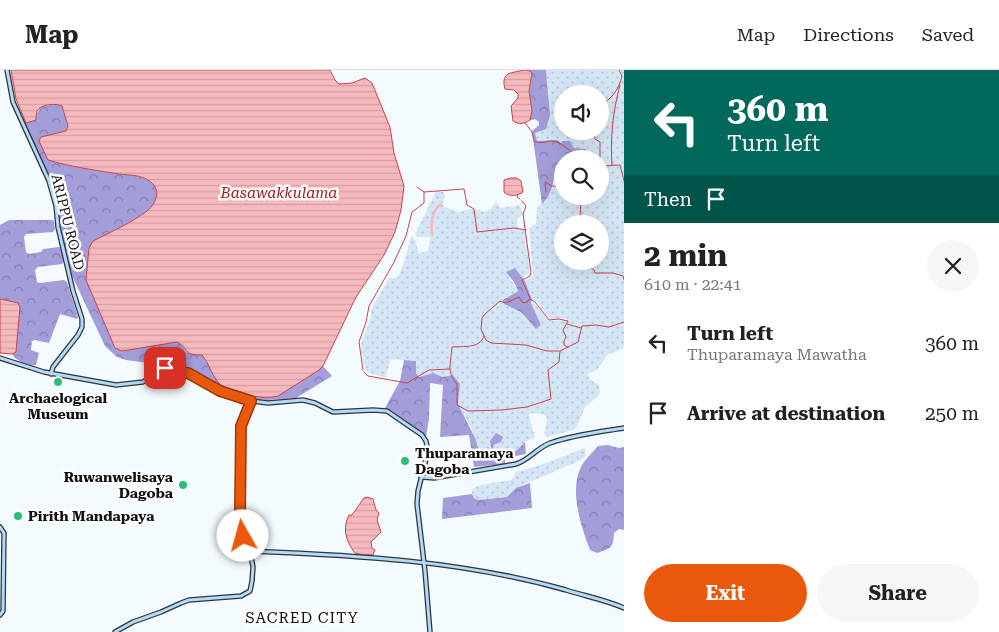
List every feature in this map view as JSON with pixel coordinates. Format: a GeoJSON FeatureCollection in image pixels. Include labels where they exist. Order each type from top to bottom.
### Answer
{"type":"FeatureCollection","features":[{"type":"Feature","properties":{"kind":"main road","name":"ARIPPU ROAD"},"geometry":{"type":"LineString","coordinates":[[7,70],[13,102],[49,181],[73,291],[82,319],[82,327],[78,335],[53,367],[51,374]]}},
{"type":"Feature","properties":{"kind":"main road"},"geometry":{"type":"LineString","coordinates":[[0,358],[51,374],[112,385],[145,382],[165,368],[188,373],[220,391],[251,401],[268,403],[303,400],[315,403],[333,412],[378,410],[397,416],[407,427],[422,435],[426,441],[428,451],[417,504],[430,632]]}},
{"type":"Feature","properties":{"kind":"main road"},"geometry":{"type":"LineString","coordinates":[[114,632],[133,622],[183,602],[246,594],[251,589],[253,567],[250,551],[243,536],[241,522],[241,433],[242,420],[251,401]]}},
{"type":"Feature","properties":{"kind":"main road"},"geometry":{"type":"LineString","coordinates":[[422,478],[434,478],[516,464],[550,444],[583,435],[624,428]]}},
{"type":"Feature","properties":{"kind":"main road"},"geometry":{"type":"LineString","coordinates":[[0,527],[3,531],[4,546],[3,606],[0,615]]}},
{"type":"Feature","properties":{"kind":"main road"},"geometry":{"type":"LineString","coordinates":[[250,551],[294,552],[424,563],[468,569],[524,580],[624,608]]}},
{"type":"Feature","properties":{"kind":"shaded area"},"geometry":{"type":"Polygon","coordinates":[[[546,70],[624,70],[624,348],[607,355],[597,370],[589,373],[590,379],[599,385],[600,393],[585,407],[577,427],[573,430],[547,437],[544,434],[547,419],[545,415],[532,413],[529,415],[529,418],[534,438],[525,442],[516,451],[495,455],[490,441],[493,458],[481,460],[472,429],[458,404],[460,384],[433,373],[419,377],[416,373],[416,361],[391,359],[385,378],[367,372],[363,361],[361,344],[371,317],[371,310],[389,278],[397,278],[399,275],[411,236],[415,239],[419,253],[428,251],[430,237],[417,237],[415,234],[436,191],[443,192],[445,196],[442,206],[459,212],[469,209],[484,212],[491,209],[496,202],[501,208],[520,205],[523,215],[517,218],[518,229],[525,230],[530,272],[522,279],[515,269],[506,272],[518,291],[503,299],[504,304],[521,312],[536,329],[541,325],[531,303],[535,304],[549,321],[569,320],[561,318],[552,320],[537,302],[532,300],[525,281],[533,276],[529,228],[536,224],[537,208],[547,198],[554,185],[554,205],[609,205],[609,150],[574,148],[557,140],[537,141],[535,133],[546,129],[549,94],[546,70]]]}},
{"type":"Feature","properties":{"kind":"shaded area"},"geometry":{"type":"Polygon","coordinates":[[[585,448],[586,456],[581,460],[516,488],[507,497],[478,500],[472,494],[473,488],[511,480],[515,472],[541,465],[585,448]]]}},
{"type":"Feature","properties":{"kind":"green space"},"geometry":{"type":"Polygon","coordinates":[[[513,70],[546,70],[550,115],[546,129],[535,133],[537,141],[557,140],[561,143],[563,141],[570,141],[574,148],[586,150],[554,150],[554,181],[551,191],[542,204],[532,131],[539,125],[539,122],[535,119],[530,120],[532,111],[529,91],[532,73],[530,71],[513,70]]]}},
{"type":"Feature","properties":{"kind":"green space"},"geometry":{"type":"Polygon","coordinates":[[[57,104],[62,106],[68,126],[66,131],[42,137],[48,160],[65,165],[141,177],[152,183],[157,191],[156,200],[151,208],[94,241],[122,351],[177,342],[182,345],[186,352],[202,355],[223,387],[252,396],[278,396],[323,366],[332,376],[296,398],[250,399],[221,390],[195,374],[186,371],[117,357],[105,346],[68,267],[49,181],[22,124],[35,120],[38,111],[42,107],[57,104]]]}},
{"type":"Feature","properties":{"kind":"green space"},"geometry":{"type":"Polygon","coordinates":[[[9,220],[54,221],[55,229],[53,232],[26,234],[24,237],[26,252],[29,254],[41,252],[43,249],[59,247],[62,249],[64,261],[62,264],[38,267],[35,270],[37,282],[64,280],[67,282],[78,317],[77,319],[60,314],[49,343],[32,341],[31,350],[39,353],[36,365],[22,363],[12,354],[16,352],[18,303],[0,299],[0,225],[9,220]]]}},
{"type":"Feature","properties":{"kind":"green space"},"geometry":{"type":"Polygon","coordinates":[[[515,268],[525,281],[532,300],[531,303],[541,325],[536,329],[521,312],[504,304],[503,300],[518,291],[506,272],[515,268]]]}},
{"type":"Feature","properties":{"kind":"green space"},"geometry":{"type":"Polygon","coordinates":[[[404,360],[416,361],[416,373],[419,377],[433,373],[443,377],[453,375],[460,384],[458,404],[476,440],[481,460],[493,458],[490,441],[496,433],[503,437],[501,442],[493,445],[495,455],[516,451],[525,442],[526,454],[505,458],[505,464],[474,467],[469,435],[440,437],[443,385],[430,383],[429,419],[426,437],[392,411],[385,408],[400,381],[404,360]]]}},
{"type":"Feature","properties":{"kind":"green space"},"geometry":{"type":"Polygon","coordinates":[[[608,445],[619,448],[624,447],[624,530],[619,529],[614,533],[612,545],[597,553],[590,550],[583,530],[576,497],[576,487],[581,467],[585,461],[598,446],[608,445]]]}},
{"type":"Feature","properties":{"kind":"green space"},"geometry":{"type":"Polygon","coordinates":[[[530,483],[532,508],[442,519],[443,498],[472,494],[478,500],[507,497],[516,488],[530,483]]]}},
{"type":"Feature","properties":{"kind":"water","name":"Basawakkulama"},"geometry":{"type":"Polygon","coordinates":[[[11,70],[330,70],[339,84],[352,83],[365,78],[372,83],[390,127],[394,153],[404,186],[401,210],[395,232],[384,255],[356,297],[323,366],[278,396],[264,397],[246,395],[229,390],[218,382],[202,355],[188,353],[177,342],[122,351],[115,348],[86,280],[89,248],[93,241],[147,211],[155,200],[155,187],[148,180],[141,177],[65,165],[48,160],[39,141],[41,137],[66,131],[68,126],[62,106],[53,104],[42,107],[37,111],[36,120],[26,123],[16,99],[11,70]]]}},
{"type":"Feature","properties":{"kind":"water"},"geometry":{"type":"Polygon","coordinates":[[[525,70],[532,73],[529,91],[532,111],[530,120],[519,123],[513,121],[511,106],[518,98],[518,94],[514,90],[505,89],[504,79],[509,74],[525,70]]]}},
{"type":"Feature","properties":{"kind":"water"},"geometry":{"type":"Polygon","coordinates":[[[517,178],[521,181],[523,192],[508,195],[504,192],[504,180],[517,178]]]}},
{"type":"Feature","properties":{"kind":"water"},"geometry":{"type":"Polygon","coordinates":[[[0,299],[18,303],[20,307],[16,352],[12,354],[0,353],[0,299]]]}},
{"type":"Feature","properties":{"kind":"water"},"geometry":{"type":"Polygon","coordinates":[[[364,498],[373,499],[376,510],[379,513],[377,520],[381,532],[371,542],[372,548],[375,550],[373,555],[355,553],[349,544],[345,530],[349,515],[352,515],[364,498]]]}},
{"type":"Feature","properties":{"kind":"waterway"},"geometry":{"type":"LineString","coordinates":[[609,99],[621,80],[622,76],[619,70]]}},
{"type":"Feature","properties":{"kind":"waterway"},"geometry":{"type":"LineString","coordinates":[[612,165],[611,145],[619,84]]}},
{"type":"Feature","properties":{"kind":"waterway"},"geometry":{"type":"LineString","coordinates":[[525,123],[532,132],[534,141],[541,143],[558,142],[569,150]]}},
{"type":"Feature","properties":{"kind":"waterway"},"geometry":{"type":"LineString","coordinates":[[597,140],[600,142],[600,150]]}},
{"type":"Feature","properties":{"kind":"waterway"},"geometry":{"type":"LineString","coordinates":[[609,166],[620,165],[624,181]]}},
{"type":"Feature","properties":{"kind":"waterway"},"geometry":{"type":"LineString","coordinates":[[546,192],[545,182],[554,186]]}},
{"type":"Feature","properties":{"kind":"waterway"},"geometry":{"type":"LineString","coordinates":[[417,187],[424,192],[464,189],[467,205],[474,209],[477,232],[514,228],[526,230]]}},
{"type":"Feature","properties":{"kind":"waterway"},"geometry":{"type":"LineString","coordinates":[[363,370],[359,342],[369,306],[393,264],[406,236],[412,212],[424,203],[424,192]]}},
{"type":"Feature","properties":{"kind":"waterway"},"geometry":{"type":"LineString","coordinates":[[518,195],[517,197],[520,199]]}},
{"type":"Feature","properties":{"kind":"waterway"},"geometry":{"type":"LineString","coordinates":[[522,201],[526,206],[523,214],[531,272],[530,276],[522,280],[530,298]]}},
{"type":"Feature","properties":{"kind":"waterway"},"geometry":{"type":"LineString","coordinates":[[432,235],[433,216],[439,205],[442,206]]}},
{"type":"Feature","properties":{"kind":"waterway"},"geometry":{"type":"LineString","coordinates":[[580,215],[581,205]]}},
{"type":"Feature","properties":{"kind":"waterway"},"geometry":{"type":"LineString","coordinates":[[594,270],[595,273],[613,273],[623,276],[624,280]]}},
{"type":"Feature","properties":{"kind":"waterway"},"geometry":{"type":"LineString","coordinates":[[559,351],[547,351],[526,345],[491,343],[486,340],[481,329],[482,318],[500,301],[506,303],[519,297],[523,303],[530,299],[535,302],[549,320],[559,319],[568,321],[563,330],[566,337],[564,345],[568,347]]}},
{"type":"Feature","properties":{"kind":"waterway"},"geometry":{"type":"LineString","coordinates":[[484,336],[475,345],[452,347],[450,371],[457,384],[457,405],[468,411],[527,407],[551,399],[548,370],[559,362],[560,351],[578,342],[582,326],[596,325],[609,327],[624,322]]}},
{"type":"Feature","properties":{"kind":"waterway"},"geometry":{"type":"LineString","coordinates":[[567,324],[581,328]]}},
{"type":"Feature","properties":{"kind":"waterway"},"geometry":{"type":"LineString","coordinates":[[364,372],[368,376],[407,383],[429,370],[450,369]]}},
{"type":"Feature","properties":{"kind":"place","name":"Archaelogical Museum"},"geometry":{"type":"Point","coordinates":[58,382]}},
{"type":"Feature","properties":{"kind":"place","name":"Thuparamaya Dagoba"},"geometry":{"type":"Point","coordinates":[405,461]}},
{"type":"Feature","properties":{"kind":"place","name":"Ruwanwelisaya Dagoba"},"geometry":{"type":"Point","coordinates":[183,485]}},
{"type":"Feature","properties":{"kind":"place","name":"Pirith Mandapaya"},"geometry":{"type":"Point","coordinates":[18,516]}},
{"type":"Feature","properties":{"kind":"district","name":"SACRED CITY"},"geometry":{"type":"Point","coordinates":[302,618]}},
{"type":"Feature","properties":{"kind":"route"},"geometry":{"type":"LineString","coordinates":[[165,368],[188,373],[220,391],[251,401],[241,426],[240,515],[243,536]]}}]}
